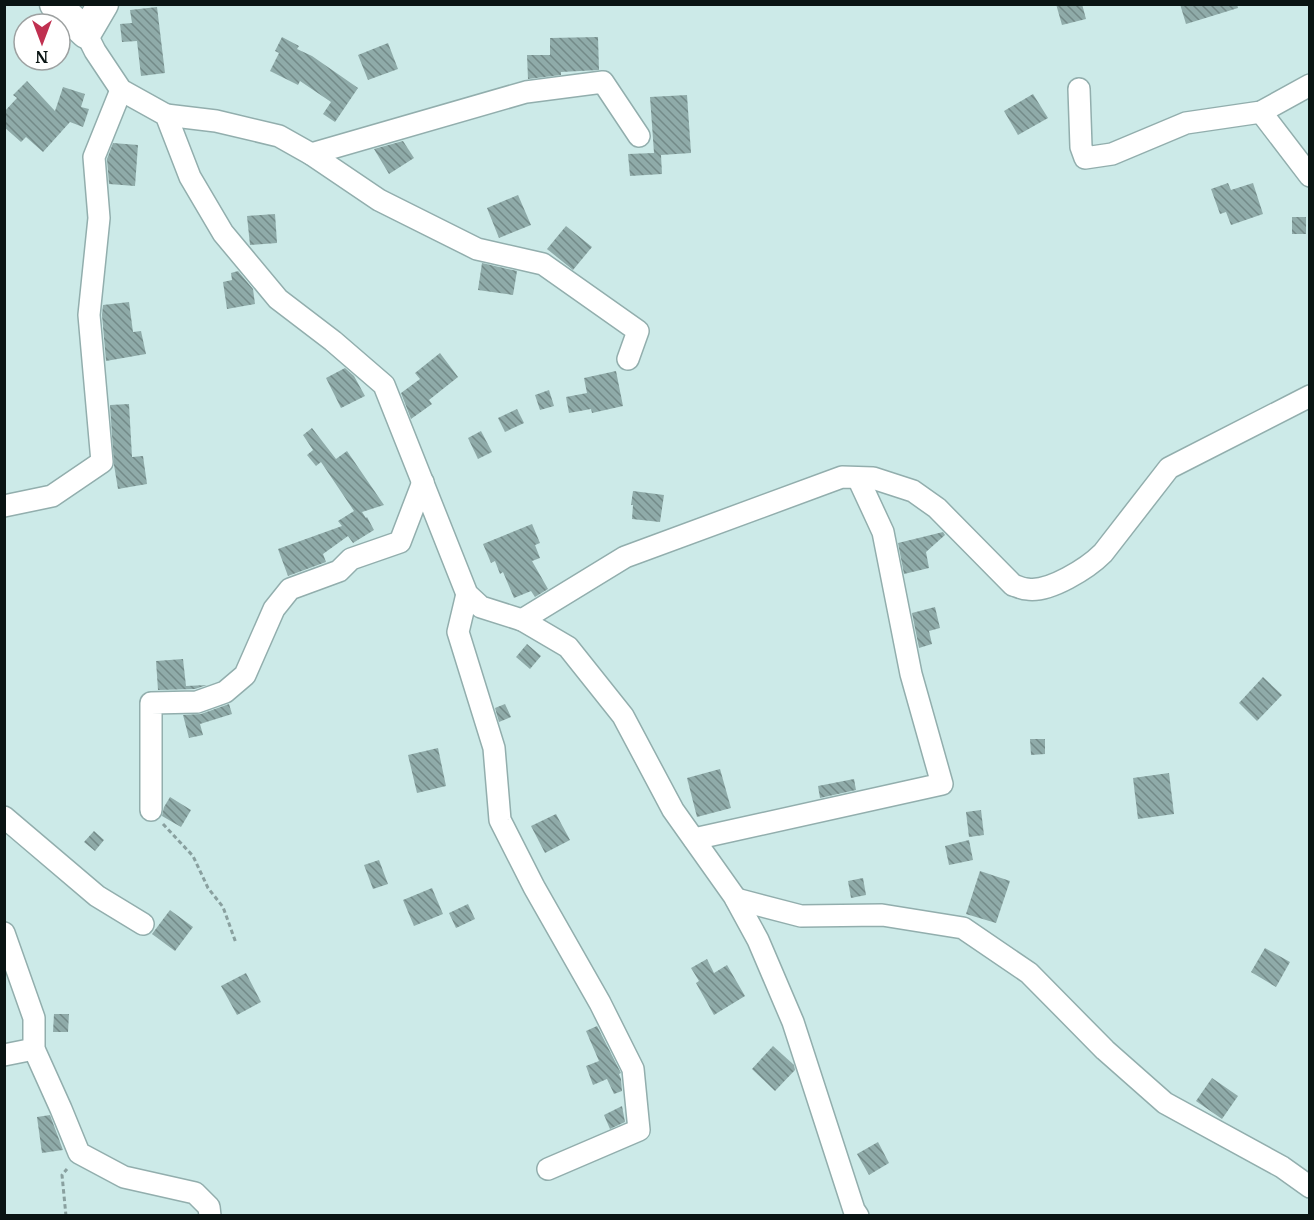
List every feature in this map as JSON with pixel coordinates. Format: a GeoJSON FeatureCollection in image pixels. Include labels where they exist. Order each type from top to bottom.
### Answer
{"type":"FeatureCollection","features":[{"type":"Feature","properties":{"kind":"street"},"geometry":{"type":"LineString","coordinates":[[55,4],[86,33],[94,51],[121,90],[166,115],[216,121],[279,136],[311,154],[379,200],[477,249],[543,264],[638,331],[628,359]]}},
{"type":"Feature","properties":{"kind":"street"},"geometry":{"type":"LineString","coordinates":[[86,33],[103,4]]}},
{"type":"Feature","properties":{"kind":"street"},"geometry":{"type":"LineString","coordinates":[[311,154],[526,92],[603,82],[639,136]]}},
{"type":"Feature","properties":{"kind":"street"},"geometry":{"type":"LineString","coordinates":[[1079,89],[1081,147],[1085,158],[1112,154],[1186,123],[1261,112],[1310,85]]}},
{"type":"Feature","properties":{"kind":"street"},"geometry":{"type":"LineString","coordinates":[[4,506],[52,496],[102,462],[89,315],[99,218],[94,157],[121,90]]}},
{"type":"Feature","properties":{"kind":"street"},"geometry":{"type":"LineString","coordinates":[[1261,112],[1310,176]]}},
{"type":"Feature","properties":{"kind":"street"},"geometry":{"type":"LineString","coordinates":[[166,115],[190,177],[223,233],[278,299],[333,341],[384,385],[467,594],[482,607],[522,620],[568,647],[623,716],[673,810],[736,899],[758,940],[793,1022],[854,1210],[858,1215]]}},
{"type":"Feature","properties":{"kind":"street"},"geometry":{"type":"LineString","coordinates":[[522,620],[625,556],[842,477],[873,478],[913,491],[937,508],[1013,585],[1027,590],[1049,587],[1092,564],[1169,468],[1310,396]]}},
{"type":"Feature","properties":{"kind":"street"},"geometry":{"type":"LineString","coordinates":[[694,839],[942,784],[911,674],[883,532],[858,478]]}},
{"type":"Feature","properties":{"kind":"street"},"geometry":{"type":"LineString","coordinates":[[151,810],[151,703],[197,702],[225,692],[245,675],[274,609],[290,589],[339,571],[351,559],[400,542],[423,482]]}},
{"type":"Feature","properties":{"kind":"street"},"geometry":{"type":"LineString","coordinates":[[467,594],[458,632],[494,748],[500,820],[534,887],[600,1003],[633,1069],[639,1130],[548,1169]]}},
{"type":"Feature","properties":{"kind":"street"},"geometry":{"type":"LineString","coordinates":[[4,817],[98,896],[142,924]]}},
{"type":"Feature","properties":{"kind":"street"},"geometry":{"type":"LineString","coordinates":[[736,899],[801,916],[882,915],[963,928],[1029,973],[1106,1050],[1165,1103],[1282,1167],[1310,1187]]}},
{"type":"Feature","properties":{"kind":"street"},"geometry":{"type":"LineString","coordinates":[[4,933],[34,1018],[34,1049],[62,1109],[79,1153],[124,1177],[195,1193],[209,1207],[210,1215]]}},
{"type":"Feature","properties":{"kind":"street"},"geometry":{"type":"LineString","coordinates":[[4,1055],[34,1049]]}},
{"type":"Feature","properties":{"kind":"path"},"geometry":{"type":"LineString","coordinates":[[151,810],[193,856],[208,888],[223,907],[236,943]]}},
{"type":"Feature","properties":{"kind":"path"},"geometry":{"type":"LineString","coordinates":[[66,1215],[62,1174],[79,1153]]}},
{"type":"Feature","properties":{"kind":"building"},"geometry":{"type":"Polygon","coordinates":[[[1056,4],[1082,4],[1086,19],[1062,25],[1056,4]]]}},
{"type":"Feature","properties":{"kind":"building"},"geometry":{"type":"Polygon","coordinates":[[[1180,4],[1237,4],[1238,8],[1186,24],[1180,4]]]}},
{"type":"Feature","properties":{"kind":"building"},"geometry":{"type":"Polygon","coordinates":[[[157,7],[165,73],[141,76],[137,41],[122,42],[120,24],[132,23],[130,10],[157,7]]]}},
{"type":"Feature","properties":{"kind":"building"},"geometry":{"type":"Polygon","coordinates":[[[282,37],[299,46],[297,49],[312,56],[358,88],[335,122],[323,114],[331,102],[300,81],[298,85],[270,71],[279,53],[275,51],[282,37]]]}},
{"type":"Feature","properties":{"kind":"building"},"geometry":{"type":"Polygon","coordinates":[[[598,37],[599,70],[561,72],[561,75],[528,79],[527,55],[550,55],[550,38],[598,37]]]}},
{"type":"Feature","properties":{"kind":"building"},"geometry":{"type":"Polygon","coordinates":[[[388,43],[398,69],[368,80],[358,55],[388,43]]]}},
{"type":"Feature","properties":{"kind":"building"},"geometry":{"type":"Polygon","coordinates":[[[27,81],[55,111],[63,87],[85,94],[81,107],[89,109],[83,127],[70,122],[43,152],[26,137],[21,142],[4,127],[4,112],[17,98],[13,95],[27,81]]]}},
{"type":"Feature","properties":{"kind":"building"},"geometry":{"type":"Polygon","coordinates":[[[1033,94],[1048,118],[1018,135],[1004,111],[1033,94]]]}},
{"type":"Feature","properties":{"kind":"building"},"geometry":{"type":"Polygon","coordinates":[[[687,95],[691,153],[661,155],[662,174],[630,176],[628,154],[654,153],[650,97],[687,95]]]}},
{"type":"Feature","properties":{"kind":"building"},"geometry":{"type":"Polygon","coordinates":[[[403,141],[414,158],[389,174],[374,149],[403,141]]]}},
{"type":"Feature","properties":{"kind":"building"},"geometry":{"type":"Polygon","coordinates":[[[113,143],[138,145],[135,186],[109,184],[107,159],[113,143]]]}},
{"type":"Feature","properties":{"kind":"building"},"geometry":{"type":"Polygon","coordinates":[[[1228,183],[1231,190],[1253,183],[1263,214],[1231,225],[1226,212],[1220,214],[1211,189],[1228,183]]]}},
{"type":"Feature","properties":{"kind":"building"},"geometry":{"type":"Polygon","coordinates":[[[518,195],[531,225],[499,238],[487,208],[518,195]]]}},
{"type":"Feature","properties":{"kind":"building"},"geometry":{"type":"Polygon","coordinates":[[[275,214],[277,243],[250,245],[247,216],[275,214]]]}},
{"type":"Feature","properties":{"kind":"building"},"geometry":{"type":"Polygon","coordinates":[[[1292,217],[1306,217],[1306,234],[1292,234],[1292,217]]]}},
{"type":"Feature","properties":{"kind":"building"},"geometry":{"type":"Polygon","coordinates":[[[566,226],[592,247],[573,270],[547,249],[566,226]]]}},
{"type":"Feature","properties":{"kind":"building"},"geometry":{"type":"Polygon","coordinates":[[[482,263],[517,271],[513,295],[478,290],[482,263]]]}},
{"type":"Feature","properties":{"kind":"building"},"geometry":{"type":"Polygon","coordinates":[[[238,271],[253,289],[255,304],[227,309],[223,282],[232,280],[231,273],[238,271]]]}},
{"type":"Feature","properties":{"kind":"building"},"geometry":{"type":"Polygon","coordinates":[[[129,302],[133,332],[141,331],[146,354],[106,361],[103,305],[129,302]]]}},
{"type":"Feature","properties":{"kind":"building"},"geometry":{"type":"Polygon","coordinates":[[[440,353],[458,377],[429,400],[432,404],[411,419],[401,393],[420,379],[415,373],[440,353]]]}},
{"type":"Feature","properties":{"kind":"building"},"geometry":{"type":"Polygon","coordinates":[[[345,368],[354,376],[365,396],[341,408],[326,378],[345,368]]]}},
{"type":"Feature","properties":{"kind":"building"},"geometry":{"type":"Polygon","coordinates":[[[616,371],[623,406],[592,413],[591,409],[569,413],[566,397],[587,393],[584,378],[616,371]]]}},
{"type":"Feature","properties":{"kind":"building"},"geometry":{"type":"Polygon","coordinates":[[[549,390],[554,406],[540,410],[535,395],[549,390]]]}},
{"type":"Feature","properties":{"kind":"building"},"geometry":{"type":"Polygon","coordinates":[[[129,404],[132,457],[143,456],[147,484],[118,489],[110,405],[129,404]]]}},
{"type":"Feature","properties":{"kind":"building"},"geometry":{"type":"Polygon","coordinates":[[[517,409],[524,423],[505,432],[498,418],[517,409]]]}},
{"type":"Feature","properties":{"kind":"building"},"geometry":{"type":"Polygon","coordinates":[[[312,428],[336,459],[347,451],[384,505],[362,512],[374,530],[353,543],[348,536],[323,554],[326,562],[288,576],[278,549],[342,526],[338,521],[354,511],[321,462],[316,466],[307,455],[313,450],[303,435],[312,428]]]}},
{"type":"Feature","properties":{"kind":"building"},"geometry":{"type":"Polygon","coordinates":[[[481,431],[492,452],[478,459],[468,438],[481,431]]]}},
{"type":"Feature","properties":{"kind":"building"},"geometry":{"type":"Polygon","coordinates":[[[633,491],[664,495],[660,522],[632,519],[633,491]]]}},
{"type":"Feature","properties":{"kind":"building"},"geometry":{"type":"Polygon","coordinates":[[[532,524],[540,543],[535,545],[540,558],[532,561],[548,589],[535,597],[531,591],[514,598],[503,572],[500,574],[495,561],[491,563],[483,544],[532,524]]]}},
{"type":"Feature","properties":{"kind":"building"},"geometry":{"type":"Polygon","coordinates":[[[943,532],[945,535],[926,552],[929,568],[904,574],[898,543],[943,532]]]}},
{"type":"Feature","properties":{"kind":"building"},"geometry":{"type":"Polygon","coordinates":[[[935,607],[940,628],[929,631],[932,644],[919,648],[912,613],[935,607]]]}},
{"type":"Feature","properties":{"kind":"building"},"geometry":{"type":"Polygon","coordinates":[[[527,644],[541,656],[530,669],[516,657],[527,644]]]}},
{"type":"Feature","properties":{"kind":"building"},"geometry":{"type":"Polygon","coordinates":[[[183,659],[186,686],[207,685],[195,689],[158,690],[156,661],[183,659]]]}},
{"type":"Feature","properties":{"kind":"building"},"geometry":{"type":"Polygon","coordinates":[[[1263,677],[1282,695],[1257,721],[1239,703],[1263,677]]]}},
{"type":"Feature","properties":{"kind":"building"},"geometry":{"type":"Polygon","coordinates":[[[229,704],[232,714],[200,724],[203,735],[189,738],[183,715],[201,714],[229,704]]]}},
{"type":"Feature","properties":{"kind":"building"},"geometry":{"type":"Polygon","coordinates":[[[505,704],[511,717],[499,722],[495,708],[505,704]]]}},
{"type":"Feature","properties":{"kind":"building"},"geometry":{"type":"Polygon","coordinates":[[[1030,739],[1045,739],[1045,754],[1031,755],[1030,739]]]}},
{"type":"Feature","properties":{"kind":"building"},"geometry":{"type":"Polygon","coordinates":[[[438,748],[446,786],[417,793],[408,755],[438,748]]]}},
{"type":"Feature","properties":{"kind":"building"},"geometry":{"type":"Polygon","coordinates":[[[720,769],[731,808],[697,817],[687,778],[720,769]]]}},
{"type":"Feature","properties":{"kind":"building"},"geometry":{"type":"Polygon","coordinates":[[[1169,773],[1174,814],[1138,819],[1133,778],[1169,773]]]}},
{"type":"Feature","properties":{"kind":"building"},"geometry":{"type":"Polygon","coordinates":[[[854,779],[856,790],[820,798],[818,786],[854,779]]]}},
{"type":"Feature","properties":{"kind":"building"},"geometry":{"type":"Polygon","coordinates":[[[170,797],[191,810],[181,827],[162,816],[170,797]]]}},
{"type":"Feature","properties":{"kind":"building"},"geometry":{"type":"Polygon","coordinates":[[[981,810],[984,835],[969,837],[966,812],[981,810]]]}},
{"type":"Feature","properties":{"kind":"building"},"geometry":{"type":"Polygon","coordinates":[[[556,814],[570,840],[545,853],[531,826],[556,814]]]}},
{"type":"Feature","properties":{"kind":"building"},"geometry":{"type":"Polygon","coordinates":[[[94,831],[104,840],[95,851],[84,842],[94,831]]]}},
{"type":"Feature","properties":{"kind":"building"},"geometry":{"type":"Polygon","coordinates":[[[969,840],[973,860],[949,865],[945,846],[969,840]]]}},
{"type":"Feature","properties":{"kind":"building"},"geometry":{"type":"Polygon","coordinates":[[[379,860],[388,884],[373,889],[364,865],[379,860]]]}},
{"type":"Feature","properties":{"kind":"building"},"geometry":{"type":"Polygon","coordinates":[[[980,871],[1010,881],[996,923],[966,914],[980,871]]]}},
{"type":"Feature","properties":{"kind":"building"},"geometry":{"type":"Polygon","coordinates":[[[863,878],[866,895],[851,898],[848,881],[863,878]]]}},
{"type":"Feature","properties":{"kind":"building"},"geometry":{"type":"Polygon","coordinates":[[[432,888],[443,914],[414,926],[403,900],[432,888]]]}},
{"type":"Feature","properties":{"kind":"building"},"geometry":{"type":"Polygon","coordinates":[[[468,904],[475,919],[456,928],[449,913],[468,904]]]}},
{"type":"Feature","properties":{"kind":"building"},"geometry":{"type":"Polygon","coordinates":[[[170,910],[193,927],[175,951],[152,934],[170,910]]]}},
{"type":"Feature","properties":{"kind":"building"},"geometry":{"type":"Polygon","coordinates":[[[1265,948],[1290,962],[1276,987],[1251,972],[1265,948]]]}},
{"type":"Feature","properties":{"kind":"building"},"geometry":{"type":"Polygon","coordinates":[[[707,959],[714,973],[727,965],[745,996],[714,1015],[696,983],[699,981],[691,968],[707,959]]]}},
{"type":"Feature","properties":{"kind":"building"},"geometry":{"type":"Polygon","coordinates":[[[246,973],[261,1002],[237,1015],[221,986],[246,973]]]}},
{"type":"Feature","properties":{"kind":"building"},"geometry":{"type":"Polygon","coordinates":[[[54,1014],[69,1014],[68,1032],[53,1032],[54,1014]]]}},
{"type":"Feature","properties":{"kind":"building"},"geometry":{"type":"Polygon","coordinates":[[[597,1026],[621,1073],[619,1074],[622,1091],[614,1094],[607,1079],[593,1085],[586,1066],[599,1061],[586,1031],[597,1026]]]}},
{"type":"Feature","properties":{"kind":"building"},"geometry":{"type":"Polygon","coordinates":[[[773,1046],[794,1065],[795,1070],[775,1091],[752,1069],[773,1046]]]}},
{"type":"Feature","properties":{"kind":"building"},"geometry":{"type":"Polygon","coordinates":[[[1212,1078],[1238,1096],[1222,1119],[1196,1101],[1212,1078]]]}},
{"type":"Feature","properties":{"kind":"building"},"geometry":{"type":"Polygon","coordinates":[[[622,1106],[625,1122],[610,1129],[604,1115],[622,1106]]]}},
{"type":"Feature","properties":{"kind":"building"},"geometry":{"type":"Polygon","coordinates":[[[50,1115],[63,1150],[42,1153],[37,1117],[50,1115]]]}},
{"type":"Feature","properties":{"kind":"building"},"geometry":{"type":"Polygon","coordinates":[[[878,1142],[889,1163],[869,1175],[857,1154],[878,1142]]]}}]}
